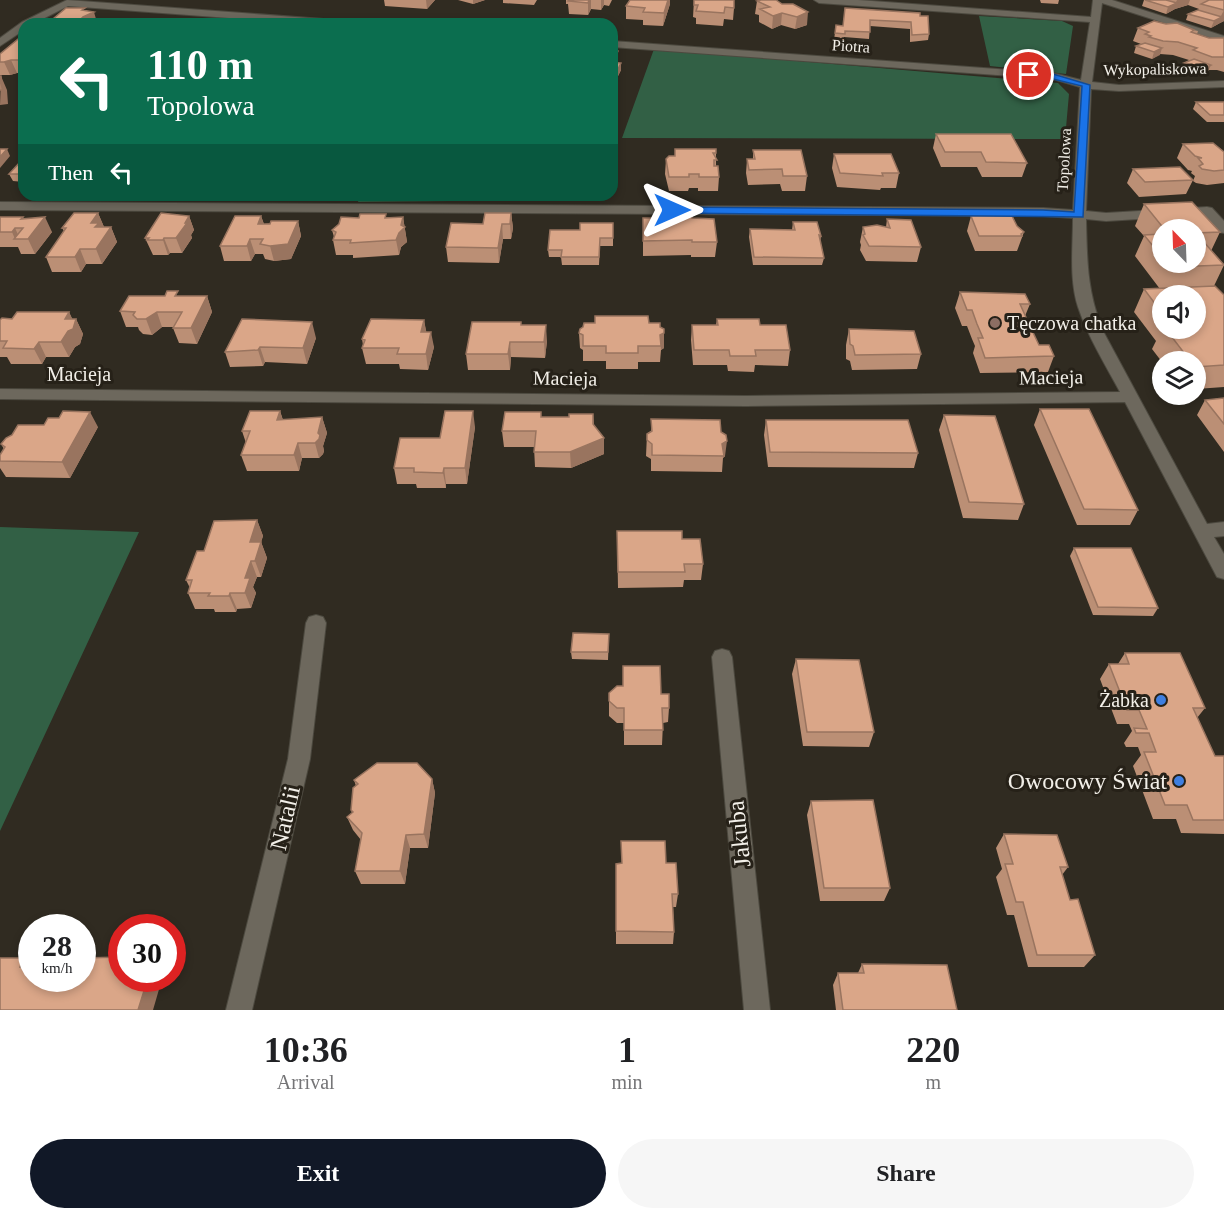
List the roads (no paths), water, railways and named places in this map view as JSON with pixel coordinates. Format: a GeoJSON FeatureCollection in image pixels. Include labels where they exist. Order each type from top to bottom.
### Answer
{"type":"FeatureCollection","features":[{"type":"Feature","properties":{"kind":"street"},"geometry":{"type":"LineString","coordinates":[[819,0],[1096,20]]}},
{"type":"Feature","properties":{"kind":"street","name":"Topolowa"},"geometry":{"type":"LineString","coordinates":[[1098,0],[1086,85],[1079,215],[1080,279],[1085,306],[1095,331],[1224,572]]}},
{"type":"Feature","properties":{"kind":"street"},"geometry":{"type":"LineString","coordinates":[[1103,0],[1224,39]]}},
{"type":"Feature","properties":{"kind":"street"},"geometry":{"type":"LineString","coordinates":[[37,18],[67,3],[269,18]]}},
{"type":"Feature","properties":{"kind":"street"},"geometry":{"type":"LineString","coordinates":[[0,43],[18,29]]}},
{"type":"Feature","properties":{"kind":"street","name":"Piotra"},"geometry":{"type":"LineString","coordinates":[[618,44],[1053,76],[1086,85]]}},
{"type":"Feature","properties":{"kind":"street","name":"Wykopaliskowa"},"geometry":{"type":"LineString","coordinates":[[1086,85],[1119,88],[1224,84]]}},
{"type":"Feature","properties":{"kind":"street"},"geometry":{"type":"LineString","coordinates":[[0,206],[1034,212],[1079,215]]}},
{"type":"Feature","properties":{"kind":"street","name":"Topolowa"},"geometry":{"type":"LineString","coordinates":[[1079,215],[1106,217],[1224,210]]}},
{"type":"Feature","properties":{"kind":"street"},"geometry":{"type":"LineString","coordinates":[[1207,211],[1224,229]]}},
{"type":"Feature","properties":{"kind":"street","name":"Macieja"},"geometry":{"type":"LineString","coordinates":[[0,394],[746,401],[1130,397]]}},
{"type":"Feature","properties":{"kind":"street"},"geometry":{"type":"LineString","coordinates":[[1202,531],[1224,529]]}},
{"type":"Feature","properties":{"kind":"street","name":"Natalii"},"geometry":{"type":"LineString","coordinates":[[240,1010],[299,759],[316,623]]}},
{"type":"Feature","properties":{"kind":"street","name":"Jakuba"},"geometry":{"type":"LineString","coordinates":[[722,657],[756,1010]]}},
{"type":"Feature","properties":{"kind":"place","name":"Tęczowa chatka"},"geometry":{"type":"Point","coordinates":[995,323]}},
{"type":"Feature","properties":{"kind":"place","name":"Żabka"},"geometry":{"type":"Point","coordinates":[1161,700]}},
{"type":"Feature","properties":{"kind":"place","name":"Owocowy Świat"},"geometry":{"type":"Point","coordinates":[1179,781]}}]}
